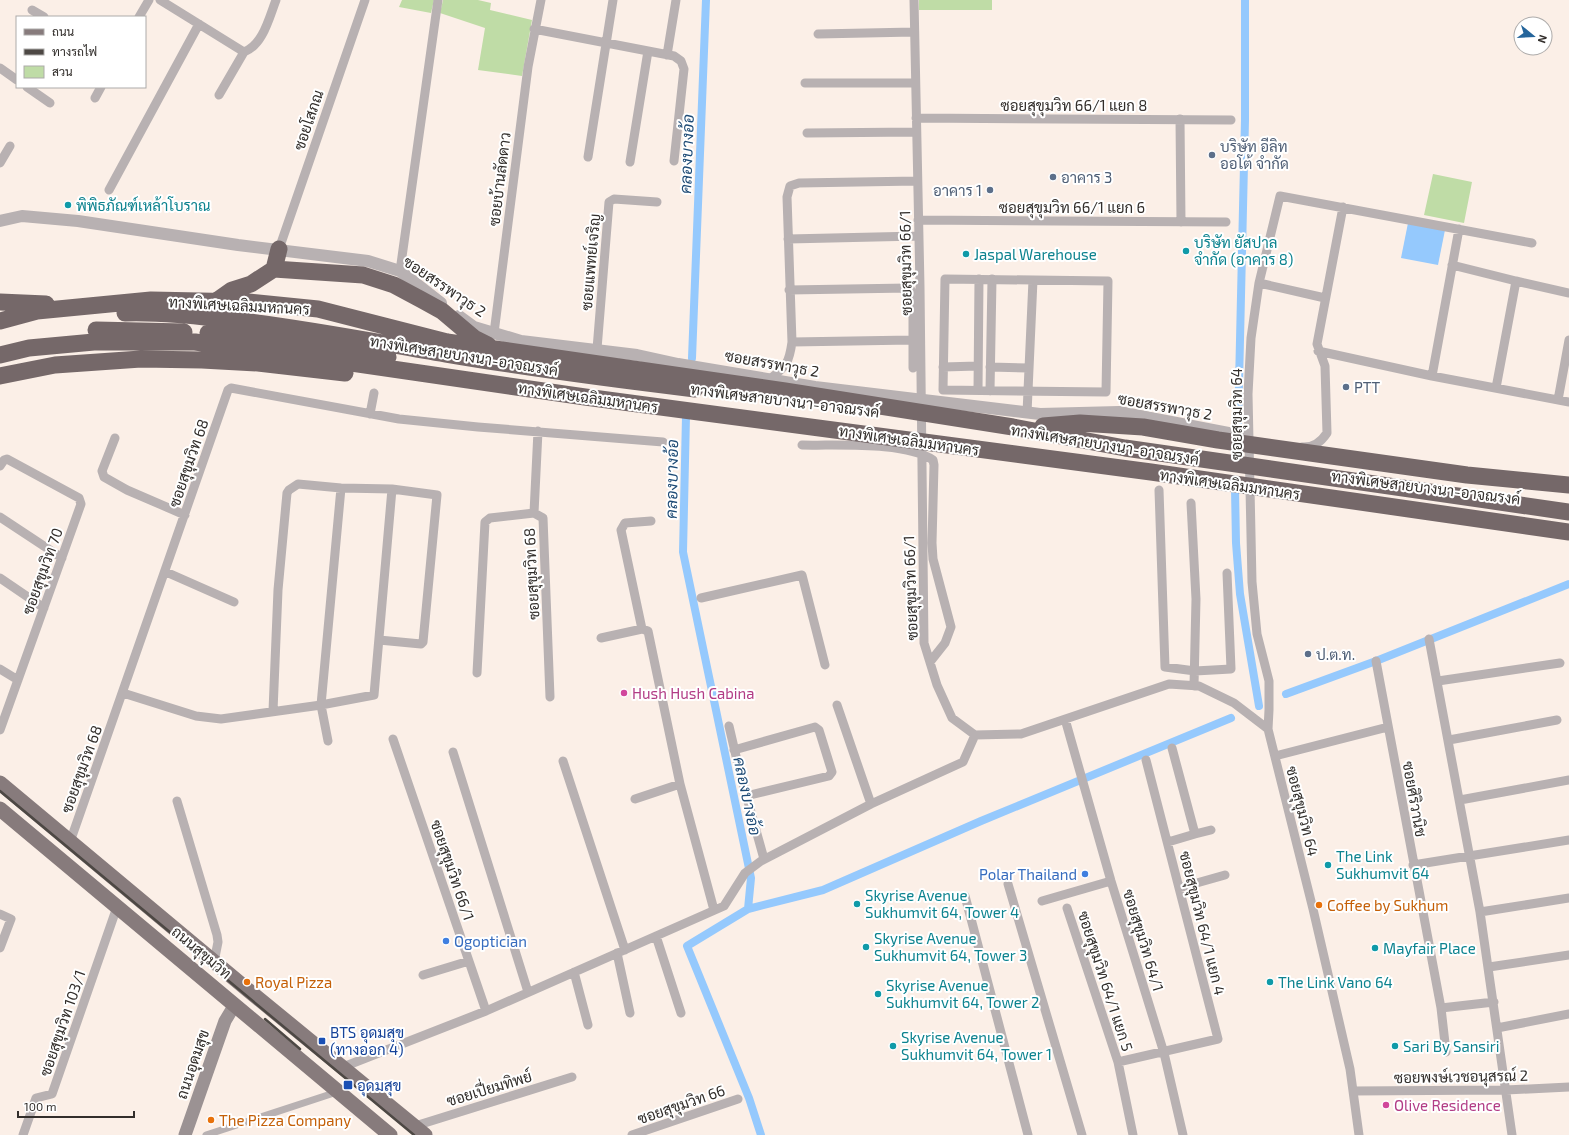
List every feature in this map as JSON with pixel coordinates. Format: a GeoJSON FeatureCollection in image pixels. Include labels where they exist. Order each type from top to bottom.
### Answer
{"type":"FeatureCollection","features":[{"type":"Feature","properties":{"kind":"highway"},"geometry":{"type":"LineString","coordinates":[[274,269],[279,249]]}},
{"type":"Feature","properties":{"kind":"highway"},"geometry":{"type":"LineString","coordinates":[[216,302],[232,290],[251,284],[274,269],[363,275],[394,285],[442,311],[474,338],[495,341]]}},
{"type":"Feature","properties":{"kind":"highway","name":"ทางพิเศษเฉลิมมหานคร"},"geometry":{"type":"LineString","coordinates":[[91,305],[151,300],[248,302],[318,309],[447,342],[495,341],[1013,427],[1125,448],[1569,512]]}},
{"type":"Feature","properties":{"kind":"highway"},"geometry":{"type":"LineString","coordinates":[[0,302],[91,305]]}},
{"type":"Feature","properties":{"kind":"highway"},"geometry":{"type":"LineString","coordinates":[[0,312],[37,311],[91,305]]}},
{"type":"Feature","properties":{"kind":"highway"},"geometry":{"type":"LineString","coordinates":[[0,321],[37,311]]}},
{"type":"Feature","properties":{"kind":"highway","name":"ทางพิเศษสายบางนา-อาจณรงค์"},"geometry":{"type":"LineString","coordinates":[[0,326],[22,321],[89,314],[143,312],[194,315],[349,336],[446,354],[630,382],[860,408],[1001,428],[1129,451],[1391,482],[1569,506]]}},
{"type":"Feature","properties":{"kind":"highway","name":"ทางพิเศษสายบางนา-อาจณรงค์"},"geometry":{"type":"LineString","coordinates":[[0,343],[23,338],[92,330],[194,332],[274,338],[394,358],[1149,467],[1569,521]]}},
{"type":"Feature","properties":{"kind":"highway"},"geometry":{"type":"LineString","coordinates":[[0,356],[29,348],[94,342],[195,342],[250,349]]}},
{"type":"Feature","properties":{"kind":"highway"},"geometry":{"type":"LineString","coordinates":[[0,356],[94,351],[250,349]]}},
{"type":"Feature","properties":{"kind":"highway","name":"ทางพิเศษเฉลิมมหานคร"},"geometry":{"type":"LineString","coordinates":[[250,349],[585,397],[1151,472],[1569,532]]}},
{"type":"Feature","properties":{"kind":"highway"},"geometry":{"type":"LineString","coordinates":[[0,376],[55,365],[141,359],[258,363],[366,376],[449,377]]}},
{"type":"Feature","properties":{"kind":"highway"},"geometry":{"type":"LineString","coordinates":[[1001,428],[1080,423],[1143,427],[1218,440],[1467,475],[1569,485]]}},
{"type":"Feature","properties":{"kind":"main road","name":"ถนนสุขุมวิท"},"geometry":{"type":"LineString","coordinates":[[0,783],[214,962],[420,1131]]}},
{"type":"Feature","properties":{"kind":"main road","name":"ถนนสุขุมวิท"},"geometry":{"type":"LineString","coordinates":[[1,815],[59,858],[390,1135]]}},
{"type":"Feature","properties":{"kind":"main road"},"geometry":{"type":"LineString","coordinates":[[59,858],[70,842]]}},
{"type":"Feature","properties":{"kind":"main road"},"geometry":{"type":"LineString","coordinates":[[234,1006],[248,990]]}},
{"type":"Feature","properties":{"kind":"main road","name":"ถนนอุดมสุข"},"geometry":{"type":"LineString","coordinates":[[185,1135],[225,1021],[234,1006]]}},
{"type":"Feature","properties":{"kind":"street"},"geometry":{"type":"LineString","coordinates":[[140,16],[149,0]]}},
{"type":"Feature","properties":{"kind":"street"},"geometry":{"type":"LineString","coordinates":[[160,0],[244,52]]}},
{"type":"Feature","properties":{"kind":"street"},"geometry":{"type":"LineString","coordinates":[[219,95],[244,52],[251,50],[258,42],[276,0]]}},
{"type":"Feature","properties":{"kind":"street","name":"ซอยโสภณ"},"geometry":{"type":"LineString","coordinates":[[279,249],[365,0]]}},
{"type":"Feature","properties":{"kind":"street"},"geometry":{"type":"LineString","coordinates":[[400,271],[438,0]]}},
{"type":"Feature","properties":{"kind":"street","name":"ซอยบ้านลัดดาว"},"geometry":{"type":"LineString","coordinates":[[495,341],[534,30],[540,0]]}},
{"type":"Feature","properties":{"kind":"street"},"geometry":{"type":"LineString","coordinates":[[588,157],[613,0]]}},
{"type":"Feature","properties":{"kind":"street"},"geometry":{"type":"LineString","coordinates":[[667,55],[676,0]]}},
{"type":"Feature","properties":{"kind":"street","name":"ซอยสุขุมวิท 66/1"},"geometry":{"type":"LineString","coordinates":[[914,0],[920,288],[922,580],[924,643],[937,685],[952,718],[975,735]]}},
{"type":"Feature","properties":{"kind":"street"},"geometry":{"type":"LineString","coordinates":[[32,10],[42,16]]}},
{"type":"Feature","properties":{"kind":"street"},"geometry":{"type":"LineString","coordinates":[[109,190],[199,24]]}},
{"type":"Feature","properties":{"kind":"street"},"geometry":{"type":"LineString","coordinates":[[534,30],[648,51],[679,59],[684,69],[674,161]]}},
{"type":"Feature","properties":{"kind":"street"},"geometry":{"type":"LineString","coordinates":[[818,34],[914,32]]}},
{"type":"Feature","properties":{"kind":"street"},"geometry":{"type":"LineString","coordinates":[[630,162],[648,51]]}},
{"type":"Feature","properties":{"kind":"street"},"geometry":{"type":"LineString","coordinates":[[0,68],[16,79]]}},
{"type":"Feature","properties":{"kind":"street"},"geometry":{"type":"LineString","coordinates":[[805,83],[915,83]]}},
{"type":"Feature","properties":{"kind":"street"},"geometry":{"type":"LineString","coordinates":[[28,88],[50,103]]}},
{"type":"Feature","properties":{"kind":"street"},"geometry":{"type":"LineString","coordinates":[[95,98],[100,88]]}},
{"type":"Feature","properties":{"kind":"street","name":"ซอยสุขุมวิท 66/1 แยก 8"},"geometry":{"type":"LineString","coordinates":[[916,118],[1231,120]]}},
{"type":"Feature","properties":{"kind":"street"},"geometry":{"type":"LineString","coordinates":[[1180,119],[1181,222]]}},
{"type":"Feature","properties":{"kind":"street"},"geometry":{"type":"LineString","coordinates":[[807,133],[916,132]]}},
{"type":"Feature","properties":{"kind":"street"},"geometry":{"type":"LineString","coordinates":[[0,163],[10,146]]}},
{"type":"Feature","properties":{"kind":"street"},"geometry":{"type":"LineString","coordinates":[[770,379],[785,367],[790,358],[792,342],[787,197],[790,186],[799,183],[917,181]]}},
{"type":"Feature","properties":{"kind":"street","name":"ซอยสุขุมวิท 64"},"geometry":{"type":"LineString","coordinates":[[1343,207],[1280,196],[1259,283],[1251,338],[1248,394],[1252,582],[1257,634],[1269,681],[1268,729],[1276,756],[1350,1069],[1359,1135]]}},
{"type":"Feature","properties":{"kind":"street","name":"ซอยแพทย์เจริญ"},"geometry":{"type":"LineString","coordinates":[[597,349],[609,202],[614,199],[657,202]]}},
{"type":"Feature","properties":{"kind":"street"},"geometry":{"type":"LineString","coordinates":[[1343,207],[1532,243]]}},
{"type":"Feature","properties":{"kind":"street","name":"ซอยสรรพาวุธ 2"},"geometry":{"type":"LineString","coordinates":[[0,221],[22,216],[78,221],[238,245],[368,261],[400,271],[495,341],[521,341],[597,349],[815,387],[1027,413],[1119,412],[1304,448],[1322,440],[1327,433],[1324,366],[1316,344],[1343,207]]}},
{"type":"Feature","properties":{"kind":"street","name":"ซอยสุขุมวิท 66/1 แยก 6"},"geometry":{"type":"LineString","coordinates":[[918,220],[1226,222]]}},
{"type":"Feature","properties":{"kind":"street"},"geometry":{"type":"LineString","coordinates":[[1432,376],[1459,229]]}},
{"type":"Feature","properties":{"kind":"street"},"geometry":{"type":"LineString","coordinates":[[788,239],[919,236]]}},
{"type":"Feature","properties":{"kind":"street"},"geometry":{"type":"LineString","coordinates":[[1452,266],[1569,293]]}},
{"type":"Feature","properties":{"kind":"street"},"geometry":{"type":"LineString","coordinates":[[945,279],[979,279],[1108,281],[1106,392],[943,390],[945,279]]}},
{"type":"Feature","properties":{"kind":"street"},"geometry":{"type":"LineString","coordinates":[[978,390],[979,279]]}},
{"type":"Feature","properties":{"kind":"street"},"geometry":{"type":"LineString","coordinates":[[990,390],[992,279]]}},
{"type":"Feature","properties":{"kind":"street"},"geometry":{"type":"LineString","coordinates":[[1027,413],[1033,280]]}},
{"type":"Feature","properties":{"kind":"street"},"geometry":{"type":"LineString","coordinates":[[1496,388],[1516,281]]}},
{"type":"Feature","properties":{"kind":"street"},"geometry":{"type":"LineString","coordinates":[[1259,283],[1325,298]]}},
{"type":"Feature","properties":{"kind":"street"},"geometry":{"type":"LineString","coordinates":[[790,290],[908,288],[911,290],[913,295],[913,368]]}},
{"type":"Feature","properties":{"kind":"street"},"geometry":{"type":"LineString","coordinates":[[792,342],[912,340]]}},
{"type":"Feature","properties":{"kind":"street"},"geometry":{"type":"LineString","coordinates":[[1558,400],[1569,340]]}},
{"type":"Feature","properties":{"kind":"street"},"geometry":{"type":"LineString","coordinates":[[1318,351],[1432,376],[1569,402]]}},
{"type":"Feature","properties":{"kind":"street"},"geometry":{"type":"LineString","coordinates":[[943,367],[978,366]]}},
{"type":"Feature","properties":{"kind":"street"},"geometry":{"type":"LineString","coordinates":[[990,367],[1029,368]]}},
{"type":"Feature","properties":{"kind":"street","name":"ซอยสุขุมวิท 68"},"geometry":{"type":"LineString","coordinates":[[70,842],[166,572],[228,390],[231,388],[399,419],[663,442]]}},
{"type":"Feature","properties":{"kind":"street"},"geometry":{"type":"LineString","coordinates":[[370,414],[374,393]]}},
{"type":"Feature","properties":{"kind":"street","name":"ซอยสุขุมวิท 68"},"geometry":{"type":"LineString","coordinates":[[538,431],[534,514],[542,516],[543,521],[550,697]]}},
{"type":"Feature","properties":{"kind":"street"},"geometry":{"type":"LineString","coordinates":[[115,438],[102,472],[104,477],[127,490],[185,515]]}},
{"type":"Feature","properties":{"kind":"street"},"geometry":{"type":"LineString","coordinates":[[802,445],[880,447],[916,452],[933,460],[933,559],[951,627],[945,643],[930,662]]}},
{"type":"Feature","properties":{"kind":"street","name":"ซอยสุขุมวิท 70"},"geometry":{"type":"LineString","coordinates":[[0,466],[4,460],[7,459],[79,498],[80,509],[0,730]]}},
{"type":"Feature","properties":{"kind":"street"},"geometry":{"type":"LineString","coordinates":[[273,711],[278,590],[287,493],[298,484],[341,488],[392,489],[435,494],[438,497],[424,642],[421,644],[379,640]]}},
{"type":"Feature","properties":{"kind":"street"},"geometry":{"type":"LineString","coordinates":[[328,742],[321,706],[341,488]]}},
{"type":"Feature","properties":{"kind":"street"},"geometry":{"type":"LineString","coordinates":[[123,693],[196,716],[215,719],[321,706],[374,695],[392,489]]}},
{"type":"Feature","properties":{"kind":"street"},"geometry":{"type":"LineString","coordinates":[[1159,490],[1165,667],[1194,672],[1231,669],[1227,573]]}},
{"type":"Feature","properties":{"kind":"street"},"geometry":{"type":"LineString","coordinates":[[1191,503],[1196,600],[1194,686]]}},
{"type":"Feature","properties":{"kind":"street"},"geometry":{"type":"LineString","coordinates":[[477,673],[485,522],[490,518],[534,514]]}},
{"type":"Feature","properties":{"kind":"street"},"geometry":{"type":"LineString","coordinates":[[0,517],[62,558]]}},
{"type":"Feature","properties":{"kind":"street"},"geometry":{"type":"LineString","coordinates":[[642,629],[621,530],[625,523],[651,521]]}},
{"type":"Feature","properties":{"kind":"street"},"geometry":{"type":"LineString","coordinates":[[166,572],[234,602]]}},
{"type":"Feature","properties":{"kind":"street"},"geometry":{"type":"LineString","coordinates":[[701,598],[802,574],[825,665]]}},
{"type":"Feature","properties":{"kind":"street"},"geometry":{"type":"LineString","coordinates":[[0,578],[44,608]]}},
{"type":"Feature","properties":{"kind":"street"},"geometry":{"type":"LineString","coordinates":[[601,638],[642,629],[648,631],[680,784],[714,910]]}},
{"type":"Feature","properties":{"kind":"street"},"geometry":{"type":"LineString","coordinates":[[1429,639],[1471,855],[1489,967],[1512,1135]]}},
{"type":"Feature","properties":{"kind":"street","name":"ซอยศิริวานิช"},"geometry":{"type":"LineString","coordinates":[[1376,661],[1440,1008],[1446,1052]]}},
{"type":"Feature","properties":{"kind":"street"},"geometry":{"type":"LineString","coordinates":[[1438,682],[1560,662]]}},
{"type":"Feature","properties":{"kind":"street"},"geometry":{"type":"LineString","coordinates":[[0,669],[18,680]]}},
{"type":"Feature","properties":{"kind":"street"},"geometry":{"type":"LineString","coordinates":[[343,1067],[486,1011],[724,906],[745,872],[762,860],[871,804],[963,762],[975,735],[1021,734],[1169,684],[1199,686],[1234,703],[1268,729]]}},
{"type":"Feature","properties":{"kind":"street"},"geometry":{"type":"LineString","coordinates":[[837,704],[871,804]]}},
{"type":"Feature","properties":{"kind":"street","name":"ซอยสุขุมวิท 64/1"},"geometry":{"type":"LineString","coordinates":[[1066,719],[1111,881],[1164,1053],[1184,1135]]}},
{"type":"Feature","properties":{"kind":"street"},"geometry":{"type":"LineString","coordinates":[[1449,740],[1557,720]]}},
{"type":"Feature","properties":{"kind":"street"},"geometry":{"type":"LineString","coordinates":[[729,726],[762,860]]}},
{"type":"Feature","properties":{"kind":"street"},"geometry":{"type":"LineString","coordinates":[[734,750],[815,727],[819,730],[832,772],[829,776],[746,796]]}},
{"type":"Feature","properties":{"kind":"street"},"geometry":{"type":"LineString","coordinates":[[1276,756],[1388,727]]}},
{"type":"Feature","properties":{"kind":"street","name":"ซอยสุขุมวิท 66/1"},"geometry":{"type":"LineString","coordinates":[[393,739],[486,1011]]}},
{"type":"Feature","properties":{"kind":"street"},"geometry":{"type":"LineString","coordinates":[[1172,748],[1195,834]]}},
{"type":"Feature","properties":{"kind":"street"},"geometry":{"type":"LineString","coordinates":[[453,752],[528,992]]}},
{"type":"Feature","properties":{"kind":"street","name":"ซอยสุขุมวิท 64/1 แยก 4"},"geometry":{"type":"LineString","coordinates":[[1146,760],[1218,1040],[1164,1053]]}},
{"type":"Feature","properties":{"kind":"street"},"geometry":{"type":"LineString","coordinates":[[563,761],[621,952],[630,1013]]}},
{"type":"Feature","properties":{"kind":"street"},"geometry":{"type":"LineString","coordinates":[[1460,800],[1569,780]]}},
{"type":"Feature","properties":{"kind":"street"},"geometry":{"type":"LineString","coordinates":[[635,799],[680,784]]}},
{"type":"Feature","properties":{"kind":"street"},"geometry":{"type":"LineString","coordinates":[[177,801],[217,935],[218,942],[214,962]]}},
{"type":"Feature","properties":{"kind":"street"},"geometry":{"type":"LineString","coordinates":[[1168,842],[1211,830]]}},
{"type":"Feature","properties":{"kind":"street"},"geometry":{"type":"LineString","coordinates":[[1413,865],[1569,840]]}},
{"type":"Feature","properties":{"kind":"street"},"geometry":{"type":"LineString","coordinates":[[1180,888],[1225,875]]}},
{"type":"Feature","properties":{"kind":"street"},"geometry":{"type":"LineString","coordinates":[[1042,901],[1111,881]]}},
{"type":"Feature","properties":{"kind":"street"},"geometry":{"type":"LineString","coordinates":[[1008,884],[1082,1135]]}},
{"type":"Feature","properties":{"kind":"street"},"geometry":{"type":"LineString","coordinates":[[965,896],[1028,1135]]}},
{"type":"Feature","properties":{"kind":"street"},"geometry":{"type":"LineString","coordinates":[[1480,912],[1569,898]]}},
{"type":"Feature","properties":{"kind":"street","name":"ซอยสุขุมวิท 103/1"},"geometry":{"type":"LineString","coordinates":[[23,1135],[36,1098],[52,1094],[117,907]]}},
{"type":"Feature","properties":{"kind":"street","name":"ซอยสุขุมวิท 64/1 แยก 5"},"geometry":{"type":"LineString","coordinates":[[1067,908],[1118,1062]]}},
{"type":"Feature","properties":{"kind":"street"},"geometry":{"type":"LineString","coordinates":[[0,914],[11,919],[0,948]]}},
{"type":"Feature","properties":{"kind":"street"},"geometry":{"type":"LineString","coordinates":[[656,936],[681,1013]]}},
{"type":"Feature","properties":{"kind":"street"},"geometry":{"type":"LineString","coordinates":[[1489,967],[1569,956]]}},
{"type":"Feature","properties":{"kind":"street"},"geometry":{"type":"LineString","coordinates":[[423,975],[469,962]]}},
{"type":"Feature","properties":{"kind":"street"},"geometry":{"type":"LineString","coordinates":[[574,972],[588,1025]]}},
{"type":"Feature","properties":{"kind":"street"},"geometry":{"type":"LineString","coordinates":[[1440,1008],[1494,1002]]}},
{"type":"Feature","properties":{"kind":"street"},"geometry":{"type":"LineString","coordinates":[[1497,1028],[1569,1014]]}},
{"type":"Feature","properties":{"kind":"street"},"geometry":{"type":"LineString","coordinates":[[1133,1135],[1118,1062],[1164,1053]]}},
{"type":"Feature","properties":{"kind":"street","name":"ซอยเปี่ยมทิพย์"},"geometry":{"type":"LineString","coordinates":[[420,1131],[572,1077]]}},
{"type":"Feature","properties":{"kind":"street","name":"ซอยพงษ์เวชอนุสรณ์ 2"},"geometry":{"type":"LineString","coordinates":[[1353,1092],[1506,1090],[1569,1086]]}},
{"type":"Feature","properties":{"kind":"street"},"geometry":{"type":"LineString","coordinates":[[206,1135],[337,1092]]}},
{"type":"Feature","properties":{"kind":"street","name":"ซอยสุขุมวิท 66"},"geometry":{"type":"LineString","coordinates":[[632,1135],[738,1099]]}},
{"type":"Feature","properties":{"kind":"green space"},"geometry":{"type":"Polygon","coordinates":[[[402,0],[434,0],[431,13],[399,7],[402,0]]]}},
{"type":"Feature","properties":{"kind":"green space"},"geometry":{"type":"Polygon","coordinates":[[[443,0],[478,0],[491,3],[490,10],[532,20],[522,76],[478,70],[485,28],[440,13],[443,0]]]}},
{"type":"Feature","properties":{"kind":"green space"},"geometry":{"type":"Polygon","coordinates":[[[919,0],[992,0],[992,10],[919,10],[919,0]]]}},
{"type":"Feature","properties":{"kind":"green space"},"geometry":{"type":"Polygon","coordinates":[[[1433,174],[1472,182],[1464,223],[1424,215],[1433,174]]]}},
{"type":"Feature","properties":{"kind":"water"},"geometry":{"type":"Polygon","coordinates":[[[1408,223],[1445,230],[1438,265],[1401,258],[1408,223]]]}},
{"type":"Feature","properties":{"kind":"waterway","name":"คลองบางอ้อ"},"geometry":{"type":"LineString","coordinates":[[692,358],[706,0]]}},
{"type":"Feature","properties":{"kind":"waterway"},"geometry":{"type":"LineString","coordinates":[[1238,428],[1245,120],[1245,0]]}},
{"type":"Feature","properties":{"kind":"waterway","name":"คลองบางอ้อ"},"geometry":{"type":"LineString","coordinates":[[686,416],[683,552],[751,878],[748,909],[687,946],[749,1098],[761,1135]]}},
{"type":"Feature","properties":{"kind":"waterway"},"geometry":{"type":"LineString","coordinates":[[1235,489],[1236,543],[1240,594],[1259,706]]}},
{"type":"Feature","properties":{"kind":"waterway"},"geometry":{"type":"LineString","coordinates":[[1286,694],[1376,661],[1569,584]]}},
{"type":"Feature","properties":{"kind":"waterway"},"geometry":{"type":"LineString","coordinates":[[748,909],[823,890],[981,821],[1231,718]]}},
{"type":"Feature","properties":{"kind":"railway"},"geometry":{"type":"LineString","coordinates":[[0,791],[414,1135]]}},
{"type":"Feature","properties":{"kind":"railway"},"geometry":{"type":"LineString","coordinates":[[265,1019],[300,1049]]}},
{"type":"Feature","properties":{"kind":"place","name":"บริษัท อีลิท ออโต้ จำกัด"},"geometry":{"type":"Point","coordinates":[1212,155]}},
{"type":"Feature","properties":{"kind":"place","name":"อาคาร 3"},"geometry":{"type":"Point","coordinates":[1053,177]}},
{"type":"Feature","properties":{"kind":"place","name":"อาคาร 1"},"geometry":{"type":"Point","coordinates":[990,190]}},
{"type":"Feature","properties":{"kind":"place","name":"พิพิธภัณฑ์เหล้าโบราณ"},"geometry":{"type":"Point","coordinates":[68,205]}},
{"type":"Feature","properties":{"kind":"place","name":"บริษัท ยัสปาล จำกัด (อาคาร 8)"},"geometry":{"type":"Point","coordinates":[1186,251]}},
{"type":"Feature","properties":{"kind":"place","name":"Jaspal Warehouse"},"geometry":{"type":"Point","coordinates":[966,254]}},
{"type":"Feature","properties":{"kind":"place","name":"PTT"},"geometry":{"type":"Point","coordinates":[1346,387]}},
{"type":"Feature","properties":{"kind":"place","name":"ป.ต.ท."},"geometry":{"type":"Point","coordinates":[1308,654]}},
{"type":"Feature","properties":{"kind":"place","name":"Hush Hush Cabina"},"geometry":{"type":"Point","coordinates":[624,693]}},
{"type":"Feature","properties":{"kind":"place","name":"The Link Sukhumvit 64"},"geometry":{"type":"Point","coordinates":[1328,865]}},
{"type":"Feature","properties":{"kind":"place","name":"Polar Thailand"},"geometry":{"type":"Point","coordinates":[1085,874]}},
{"type":"Feature","properties":{"kind":"place","name":"Skyrise Avenue Sukhumvit 64, Tower 4"},"geometry":{"type":"Point","coordinates":[857,904]}},
{"type":"Feature","properties":{"kind":"place","name":"Coffee by Sukhum"},"geometry":{"type":"Point","coordinates":[1319,905]}},
{"type":"Feature","properties":{"kind":"place","name":"Ogoptician"},"geometry":{"type":"Point","coordinates":[446,941]}},
{"type":"Feature","properties":{"kind":"place","name":"Skyrise Avenue Sukhumvit 64, Tower 3"},"geometry":{"type":"Point","coordinates":[866,947]}},
{"type":"Feature","properties":{"kind":"place","name":"Mayfair Place"},"geometry":{"type":"Point","coordinates":[1375,948]}},
{"type":"Feature","properties":{"kind":"place","name":"Royal Pizza"},"geometry":{"type":"Point","coordinates":[247,982]}},
{"type":"Feature","properties":{"kind":"place","name":"The Link Vano 64"},"geometry":{"type":"Point","coordinates":[1270,982]}},
{"type":"Feature","properties":{"kind":"place","name":"Skyrise Avenue Sukhumvit 64, Tower 2"},"geometry":{"type":"Point","coordinates":[878,994]}},
{"type":"Feature","properties":{"kind":"place","name":"BTS อุดมสุข (ทางออก 4)"},"geometry":{"type":"Point","coordinates":[322,1041]}},
{"type":"Feature","properties":{"kind":"place","name":"Skyrise Avenue Sukhumvit 64, Tower 1"},"geometry":{"type":"Point","coordinates":[893,1046]}},
{"type":"Feature","properties":{"kind":"place","name":"Sari By Sansiri"},"geometry":{"type":"Point","coordinates":[1395,1046]}},
{"type":"Feature","properties":{"kind":"place","name":"อุดมสุข"},"geometry":{"type":"Point","coordinates":[348,1085]}},
{"type":"Feature","properties":{"kind":"place","name":"Olive Residence"},"geometry":{"type":"Point","coordinates":[1386,1105]}},
{"type":"Feature","properties":{"kind":"place","name":"The Pizza Company"},"geometry":{"type":"Point","coordinates":[211,1120]}}]}
